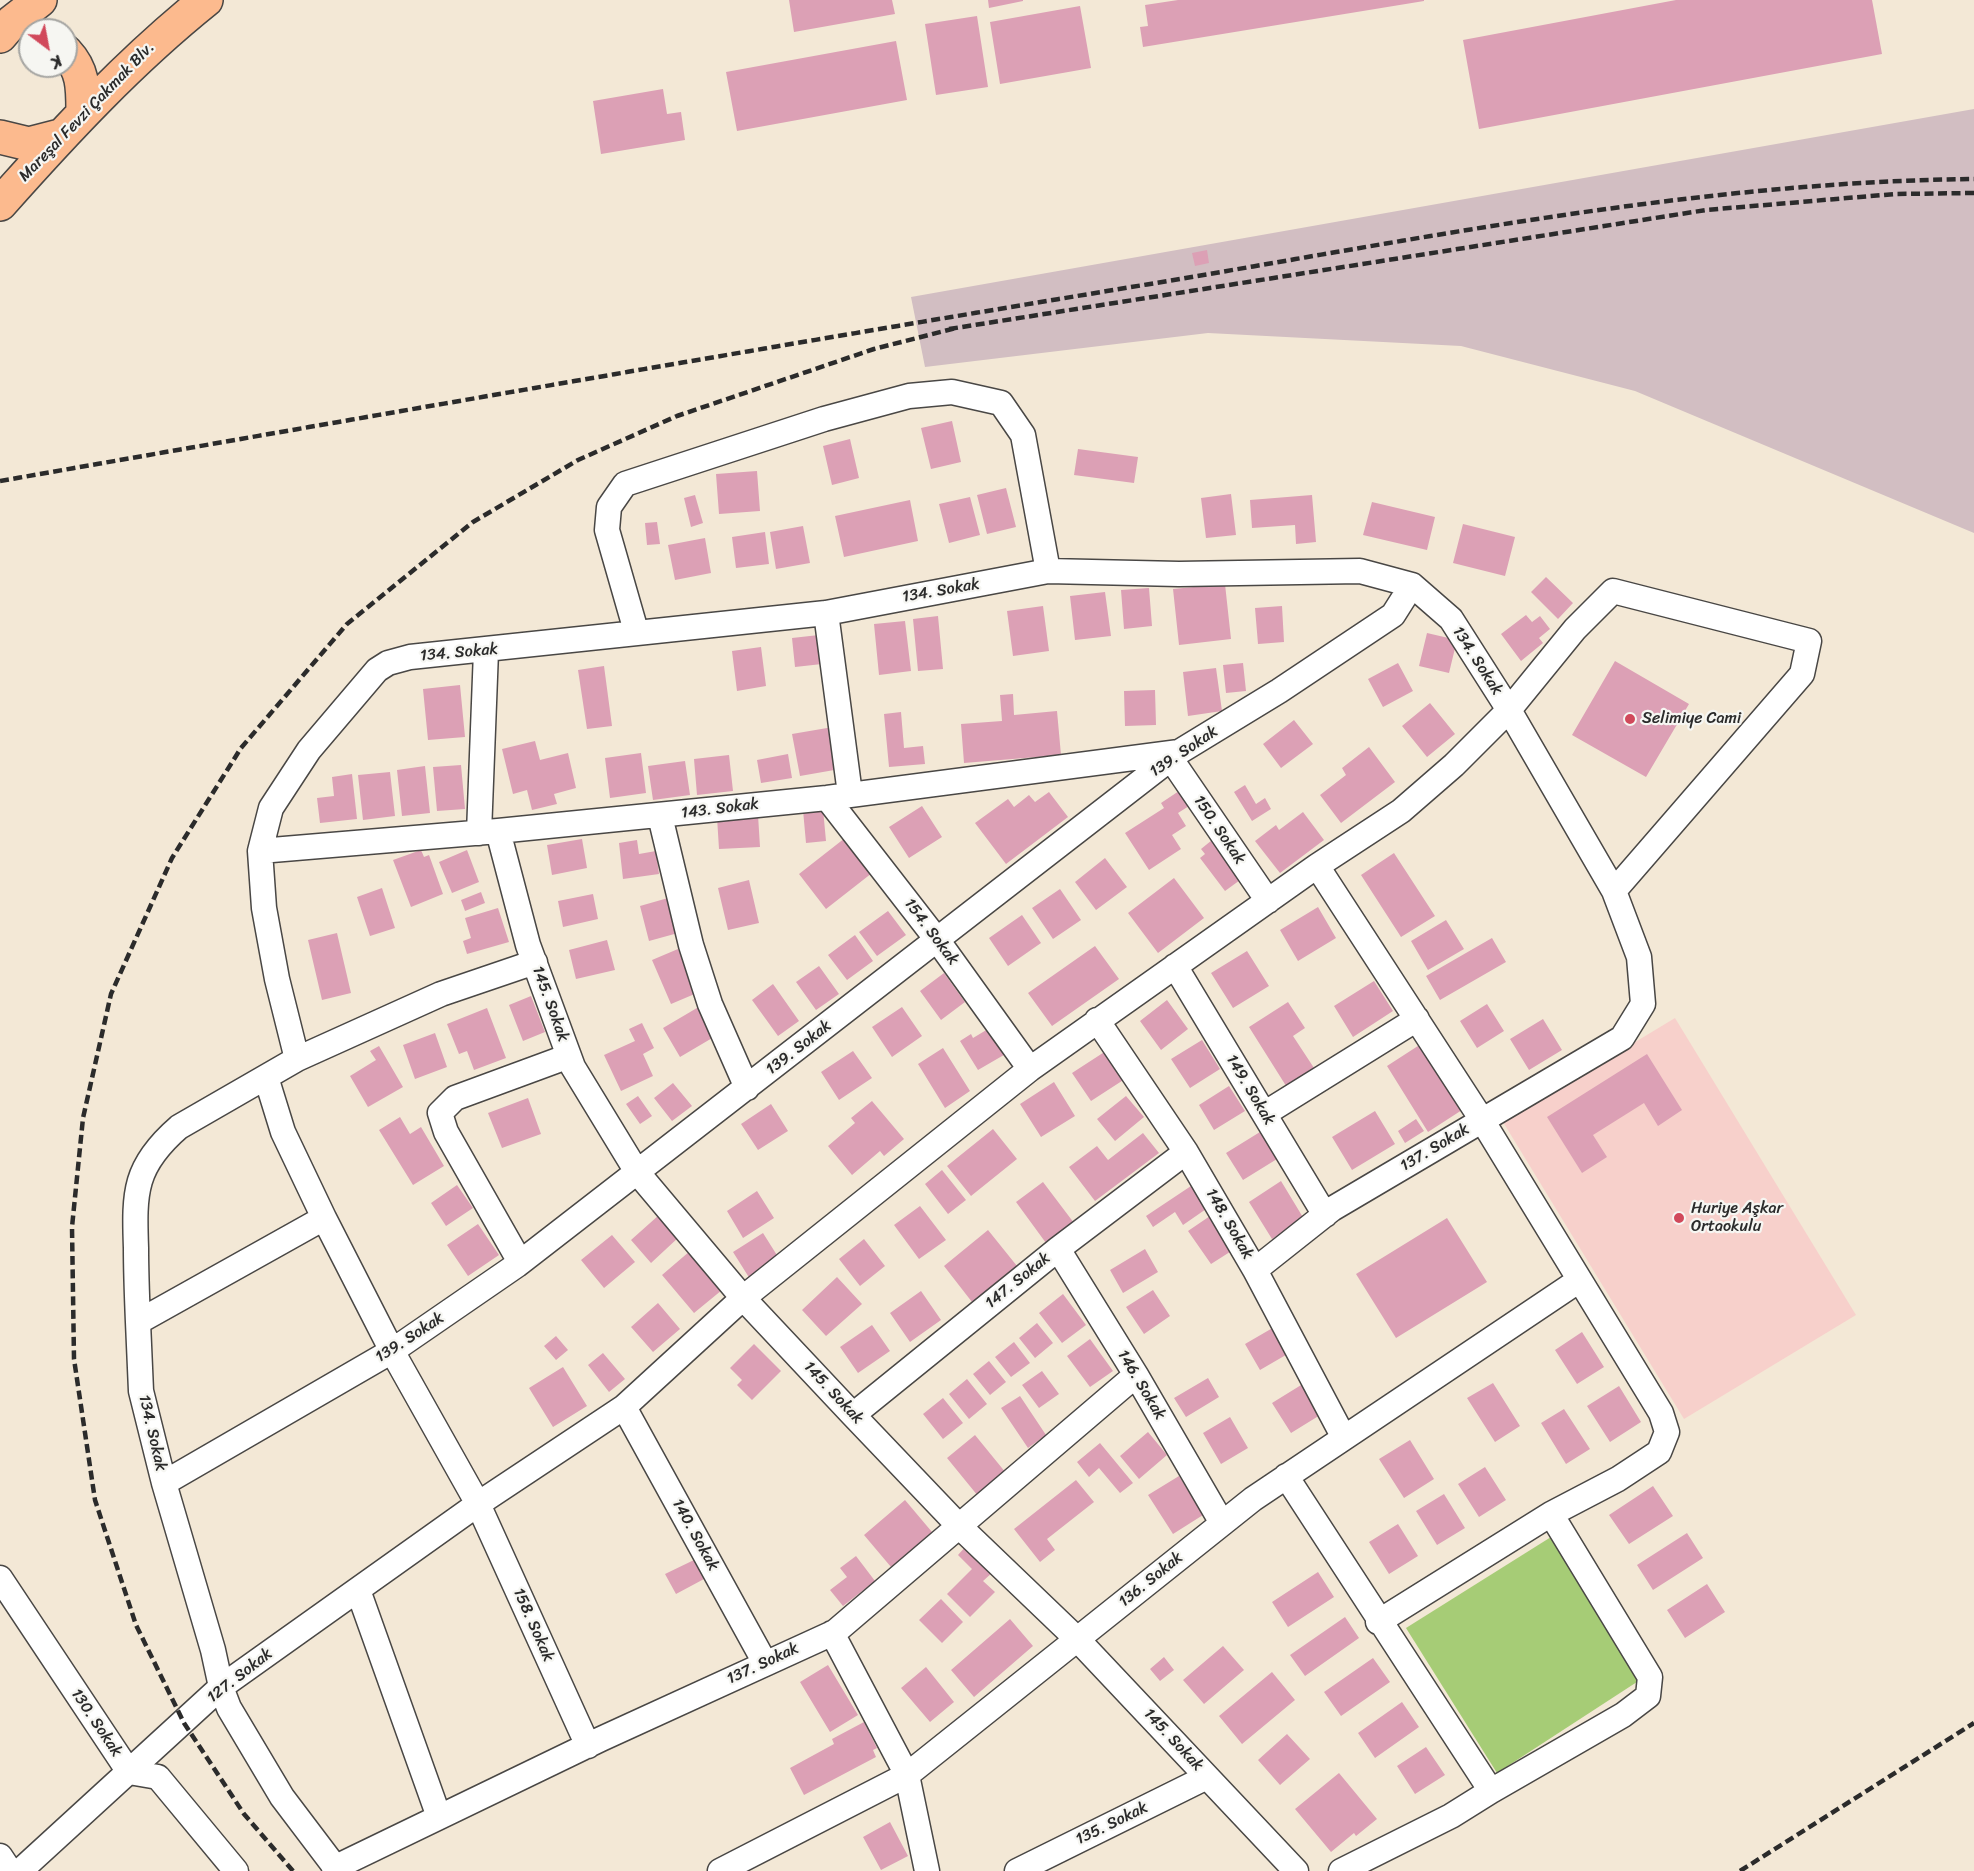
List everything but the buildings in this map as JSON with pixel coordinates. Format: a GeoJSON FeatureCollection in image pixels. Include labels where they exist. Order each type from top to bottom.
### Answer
{"type":"FeatureCollection","features":[{"type":"Feature","properties":{"kind":"main road"},"geometry":{"type":"LineString","coordinates":[[15,29],[39,0]]}},
{"type":"Feature","properties":{"kind":"main road","name":"Mareşal Fevzi Çakmak Blv."},"geometry":{"type":"LineString","coordinates":[[0,204],[83,111],[158,38],[206,0]]}},
{"type":"Feature","properties":{"kind":"main road"},"geometry":{"type":"LineString","coordinates":[[78,69],[83,83],[83,111]]}},
{"type":"Feature","properties":{"kind":"main road"},"geometry":{"type":"LineString","coordinates":[[0,137],[29,144],[60,136]]}},
{"type":"Feature","properties":{"kind":"street"},"geometry":{"type":"LineString","coordinates":[[636,631],[608,530],[609,507],[625,484],[824,419],[909,396],[952,393],[1001,403],[1023,435],[1048,571]]}},
{"type":"Feature","properties":{"kind":"street","name":"134. Sokak"},"geometry":{"type":"LineString","coordinates":[[297,1059],[277,979],[264,908],[260,851],[272,808],[309,750],[377,670],[388,663],[410,657],[486,651],[636,631],[826,613],[1048,571],[1179,574],[1360,571],[1412,585],[1451,619],[1509,710],[1614,891],[1639,957],[1643,1004],[1622,1038]]}},
{"type":"Feature","properties":{"kind":"street","name":"139. Sokak"},"geometry":{"type":"LineString","coordinates":[[164,1483],[392,1351],[520,1262],[938,941],[1175,755],[1279,691],[1393,615],[1412,585]]}},
{"type":"Feature","properties":{"kind":"street","name":"127. Sokak"},"geometry":{"type":"LineString","coordinates":[[21,1871],[221,1687],[478,1504],[624,1407],[743,1298],[1030,1069],[1317,866],[1401,811],[1454,765],[1509,710],[1575,629],[1612,591],[1809,640],[1802,674],[1614,891]]}},
{"type":"Feature","properties":{"kind":"street"},"geometry":{"type":"LineString","coordinates":[[826,613],[838,796]]}},
{"type":"Feature","properties":{"kind":"street","name":"145. Sokak"},"geometry":{"type":"LineString","coordinates":[[486,651],[489,832],[568,1056],[638,1173],[743,1298],[853,1415],[959,1526],[1078,1640],[1296,1871]]}},
{"type":"Feature","properties":{"kind":"street","name":"143. Sokak"},"geometry":{"type":"LineString","coordinates":[[260,851],[660,816],[1175,755]]}},
{"type":"Feature","properties":{"kind":"street","name":"150. Sokak"},"geometry":{"type":"LineString","coordinates":[[1175,755],[1268,901]]}},
{"type":"Feature","properties":{"kind":"street","name":"154. Sokak"},"geometry":{"type":"LineString","coordinates":[[838,796],[1030,1069]]}},
{"type":"Feature","properties":{"kind":"street"},"geometry":{"type":"LineString","coordinates":[[660,816],[691,945],[710,1004],[747,1088]]}},
{"type":"Feature","properties":{"kind":"street"},"geometry":{"type":"LineString","coordinates":[[1317,866],[1482,1120],[1578,1281],[1661,1413],[1667,1432],[1659,1452],[1551,1515],[1378,1622]]}},
{"type":"Feature","properties":{"kind":"street","name":"134. Sokak"},"geometry":{"type":"LineString","coordinates":[[336,1869],[282,1797],[229,1708],[221,1687],[213,1650],[164,1483],[141,1391],[134,1202],[143,1171],[164,1141],[179,1127],[297,1059],[441,994],[535,962]]}},
{"type":"Feature","properties":{"kind":"street","name":"149. Sokak"},"geometry":{"type":"LineString","coordinates":[[1175,966],[1325,1215]]}},
{"type":"Feature","properties":{"kind":"street"},"geometry":{"type":"LineString","coordinates":[[1264,1114],[1417,1019]]}},
{"type":"Feature","properties":{"kind":"street","name":"148. Sokak"},"geometry":{"type":"LineString","coordinates":[[1097,1020],[1186,1152],[1255,1270],[1344,1438]]}},
{"type":"Feature","properties":{"kind":"street","name":"137. Sokak"},"geometry":{"type":"LineString","coordinates":[[1255,1270],[1325,1215],[1622,1038]]}},
{"type":"Feature","properties":{"kind":"street"},"geometry":{"type":"LineString","coordinates":[[520,1262],[446,1132],[440,1113],[455,1098],[568,1056]]}},
{"type":"Feature","properties":{"kind":"street"},"geometry":{"type":"LineString","coordinates":[[138,1323],[324,1218],[283,1132],[266,1077]]}},
{"type":"Feature","properties":{"kind":"street","name":"147. Sokak"},"geometry":{"type":"LineString","coordinates":[[853,1415],[1058,1250],[1186,1152]]}},
{"type":"Feature","properties":{"kind":"street","name":"158. Sokak"},"geometry":{"type":"LineString","coordinates":[[324,1218],[392,1351],[478,1504],[588,1746]]}},
{"type":"Feature","properties":{"kind":"street","name":"146. Sokak"},"geometry":{"type":"LineString","coordinates":[[1058,1250],[1136,1375],[1222,1523]]}},
{"type":"Feature","properties":{"kind":"street","name":"136. Sokak"},"geometry":{"type":"LineString","coordinates":[[720,1871],[907,1775],[1222,1523],[1286,1476],[1578,1281]]}},
{"type":"Feature","properties":{"kind":"street","name":"137. Sokak"},"geometry":{"type":"LineString","coordinates":[[336,1869],[588,1746],[832,1633],[1136,1375]]}},
{"type":"Feature","properties":{"kind":"street","name":"140. Sokak"},"geometry":{"type":"LineString","coordinates":[[624,1407],[765,1663]]}},
{"type":"Feature","properties":{"kind":"street"},"geometry":{"type":"LineString","coordinates":[[1286,1476],[1378,1622],[1491,1791]]}},
{"type":"Feature","properties":{"kind":"street"},"geometry":{"type":"LineString","coordinates":[[1341,1871],[1451,1816],[1623,1715],[1648,1696],[1650,1677],[1551,1515]]}},
{"type":"Feature","properties":{"kind":"street","name":"130. Sokak"},"geometry":{"type":"LineString","coordinates":[[0,1578],[129,1772],[158,1777],[236,1871]]}},
{"type":"Feature","properties":{"kind":"street"},"geometry":{"type":"LineString","coordinates":[[358,1590],[439,1818]]}},
{"type":"Feature","properties":{"kind":"street"},"geometry":{"type":"LineString","coordinates":[[832,1633],[907,1775],[927,1871]]}},
{"type":"Feature","properties":{"kind":"street","name":"135. Sokak"},"geometry":{"type":"LineString","coordinates":[[1017,1871],[1207,1777]]}},
{"type":"Feature","properties":{"kind":"street"},"geometry":{"type":"LineString","coordinates":[[0,1856],[10,1871]]}},
{"type":"Feature","properties":{"kind":"shaded area"},"geometry":{"type":"Polygon","coordinates":[[[1974,109],[1974,533],[1635,391],[1461,346],[1208,333],[925,367],[911,297],[1974,109]]]}},
{"type":"Feature","properties":{"kind":"shaded area","name":"Huriye Aşkar Ortaokulu"},"geometry":{"type":"Polygon","coordinates":[[[1675,1018],[1856,1315],[1684,1419],[1503,1122],[1675,1018]]]}},
{"type":"Feature","properties":{"kind":"green space"},"geometry":{"type":"Polygon","coordinates":[[[1551,1537],[1640,1680],[1497,1773],[1406,1628],[1551,1537]]]}},
{"type":"Feature","properties":{"kind":"railway"},"geometry":{"type":"LineString","coordinates":[[0,481],[730,354],[1569,214],[1771,190],[1872,182],[1974,179]]}},
{"type":"Feature","properties":{"kind":"railway"},"geometry":{"type":"LineString","coordinates":[[949,329],[1706,210],[1895,194],[1974,193]]}},
{"type":"Feature","properties":{"kind":"railway"},"geometry":{"type":"LineString","coordinates":[[293,1871],[244,1814],[184,1723],[136,1625],[95,1500],[74,1359],[72,1227],[83,1118],[111,994],[172,858],[241,748],[347,624],[473,522],[578,460],[677,416],[874,349],[956,328]]}},
{"type":"Feature","properties":{"kind":"railway"},"geometry":{"type":"LineString","coordinates":[[1740,1871],[1974,1723]]}},
{"type":"Feature","properties":{"kind":"place","name":"Selimiye Cami"},"geometry":{"type":"Point","coordinates":[1630,719]}},
{"type":"Feature","properties":{"kind":"place","name":"Huriye Aşkar Ortaokulu"},"geometry":{"type":"Point","coordinates":[1679,1218]}}]}
